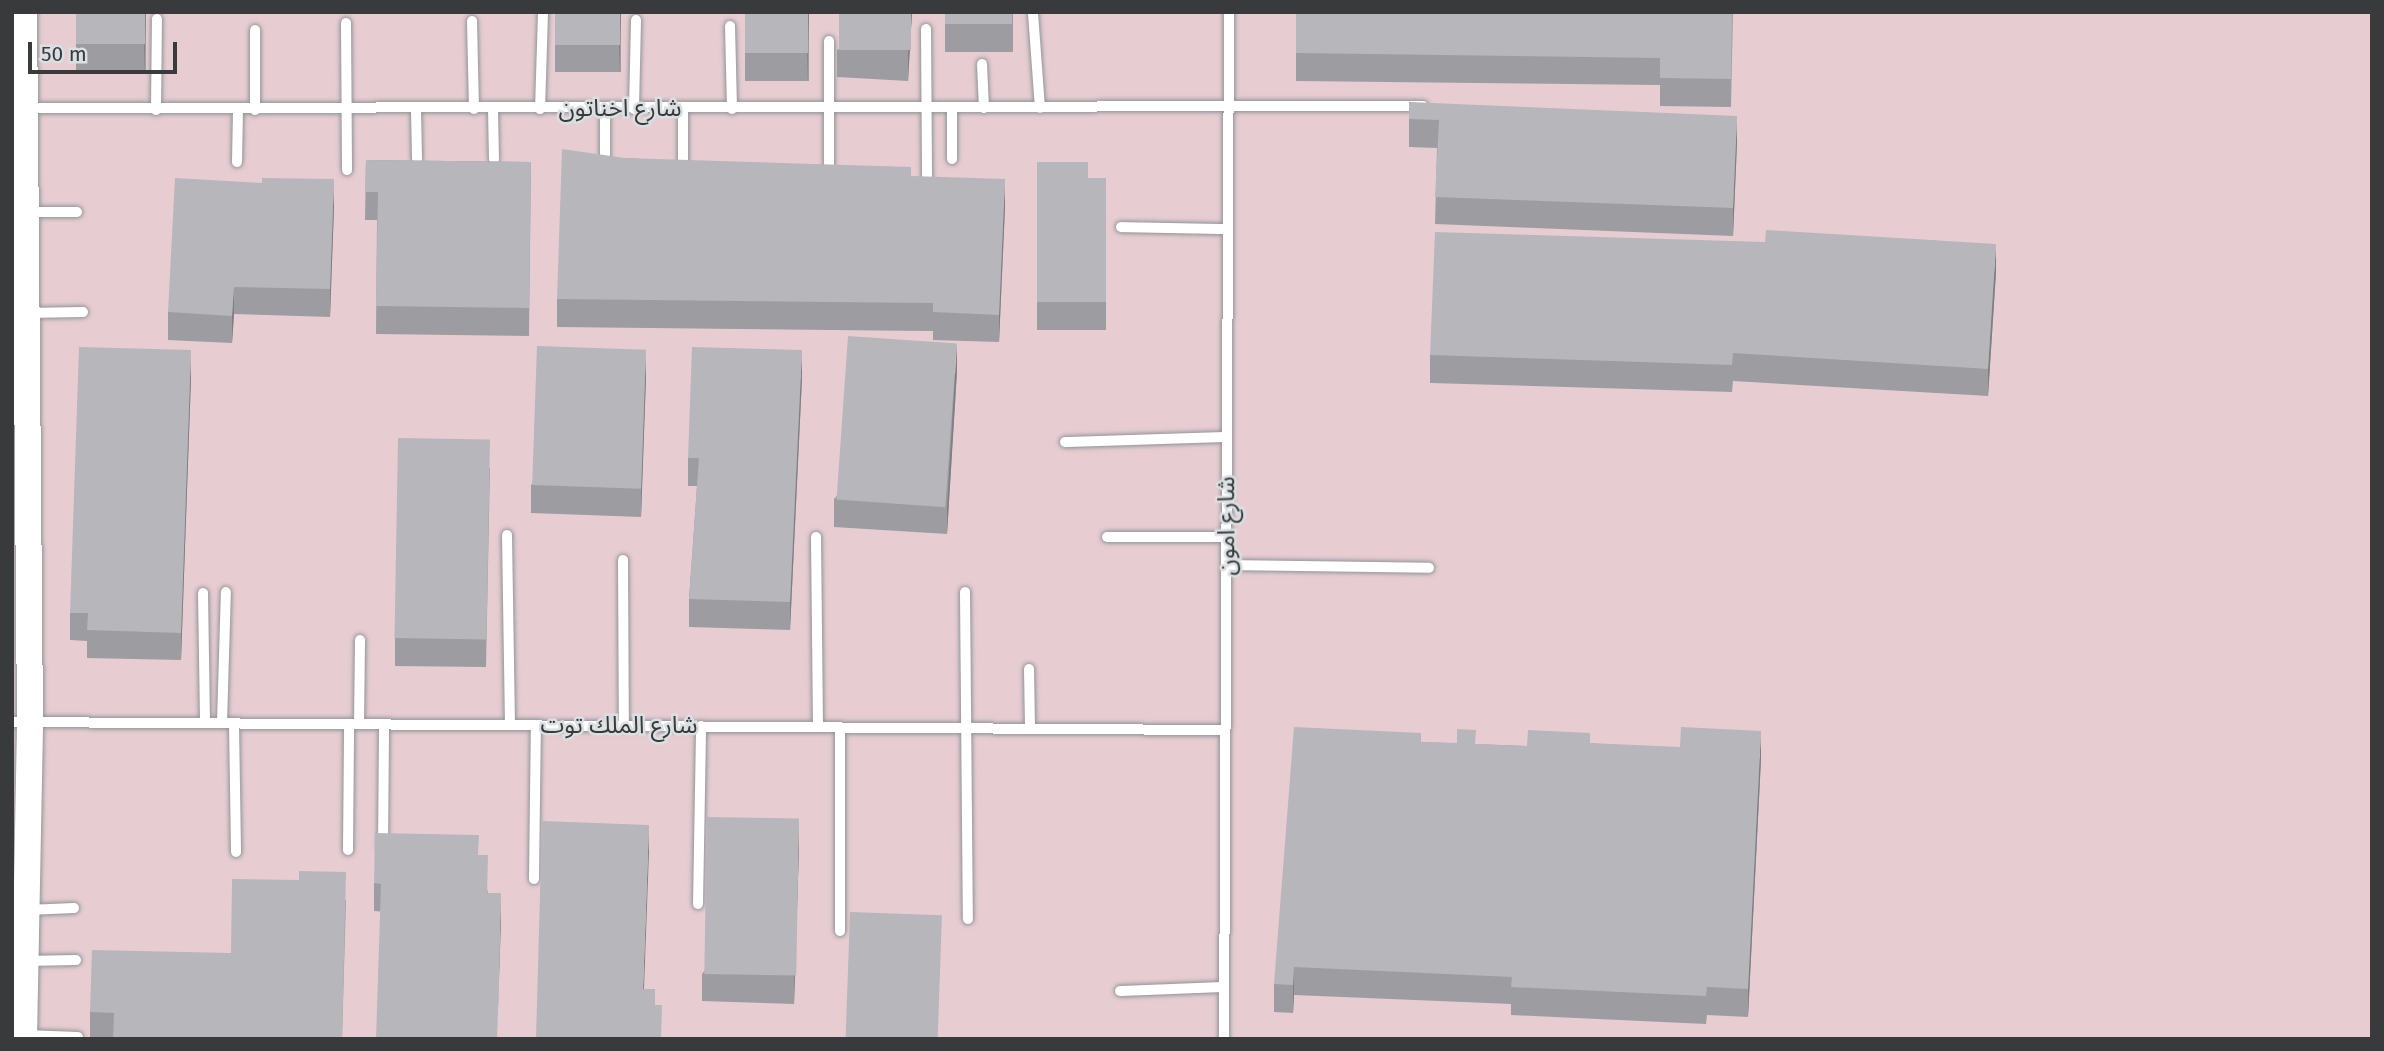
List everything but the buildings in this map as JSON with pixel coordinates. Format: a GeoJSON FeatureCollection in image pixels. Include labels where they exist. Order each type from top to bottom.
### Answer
{"type":"FeatureCollection","features":[{"type":"Feature","properties":{"kind":"street"},"geometry":{"type":"LineString","coordinates":[[24,12],[18,108],[25,212],[26,313],[21,722],[27,910],[24,1037]]}},
{"type":"Feature","properties":{"kind":"lane","name":"شارع امون"},"geometry":{"type":"LineString","coordinates":[[1224,1039],[1229,12]]}},
{"type":"Feature","properties":{"kind":"lane"},"geometry":{"type":"LineString","coordinates":[[540,109],[543,13]]}},
{"type":"Feature","properties":{"kind":"lane"},"geometry":{"type":"LineString","coordinates":[[1033,13],[1040,108]]}},
{"type":"Feature","properties":{"kind":"lane"},"geometry":{"type":"LineString","coordinates":[[156,19],[156,110]]}},
{"type":"Feature","properties":{"kind":"lane"},"geometry":{"type":"LineString","coordinates":[[634,109],[636,20]]}},
{"type":"Feature","properties":{"kind":"lane"},"geometry":{"type":"LineString","coordinates":[[472,21],[474,109]]}},
{"type":"Feature","properties":{"kind":"lane"},"geometry":{"type":"LineString","coordinates":[[346,23],[347,170]]}},
{"type":"Feature","properties":{"kind":"lane"},"geometry":{"type":"LineString","coordinates":[[730,26],[732,109]]}},
{"type":"Feature","properties":{"kind":"lane"},"geometry":{"type":"LineString","coordinates":[[926,29],[927,186]]}},
{"type":"Feature","properties":{"kind":"lane"},"geometry":{"type":"LineString","coordinates":[[255,30],[255,110]]}},
{"type":"Feature","properties":{"kind":"lane"},"geometry":{"type":"LineString","coordinates":[[829,41],[829,185]]}},
{"type":"Feature","properties":{"kind":"lane"},"geometry":{"type":"LineString","coordinates":[[982,64],[984,108]]}},
{"type":"Feature","properties":{"kind":"lane","name":"شارع اخناتون"},"geometry":{"type":"LineString","coordinates":[[18,108],[416,110],[1436,106]]}},
{"type":"Feature","properties":{"kind":"lane"},"geometry":{"type":"LineString","coordinates":[[952,108],[953,159]]}},
{"type":"Feature","properties":{"kind":"lane"},"geometry":{"type":"LineString","coordinates":[[493,109],[494,159]]}},
{"type":"Feature","properties":{"kind":"lane"},"geometry":{"type":"LineString","coordinates":[[605,109],[606,165]]}},
{"type":"Feature","properties":{"kind":"lane"},"geometry":{"type":"LineString","coordinates":[[683,109],[683,164]]}},
{"type":"Feature","properties":{"kind":"lane"},"geometry":{"type":"LineString","coordinates":[[237,162],[238,110]]}},
{"type":"Feature","properties":{"kind":"lane"},"geometry":{"type":"LineString","coordinates":[[416,110],[417,159]]}},
{"type":"Feature","properties":{"kind":"lane"},"geometry":{"type":"LineString","coordinates":[[25,212],[77,212]]}},
{"type":"Feature","properties":{"kind":"lane"},"geometry":{"type":"LineString","coordinates":[[1121,227],[1228,229]]}},
{"type":"Feature","properties":{"kind":"lane"},"geometry":{"type":"LineString","coordinates":[[26,313],[83,312]]}},
{"type":"Feature","properties":{"kind":"lane"},"geometry":{"type":"LineString","coordinates":[[1065,442],[1227,437]]}},
{"type":"Feature","properties":{"kind":"lane"},"geometry":{"type":"LineString","coordinates":[[507,536],[510,725]]}},
{"type":"Feature","properties":{"kind":"lane"},"geometry":{"type":"LineString","coordinates":[[816,537],[818,727]]}},
{"type":"Feature","properties":{"kind":"lane"},"geometry":{"type":"LineString","coordinates":[[1107,537],[1226,537]]}},
{"type":"Feature","properties":{"kind":"lane"},"geometry":{"type":"LineString","coordinates":[[623,560],[624,726]]}},
{"type":"Feature","properties":{"kind":"lane"},"geometry":{"type":"LineString","coordinates":[[1226,565],[1429,568]]}},
{"type":"Feature","properties":{"kind":"lane"},"geometry":{"type":"LineString","coordinates":[[226,592],[228,723],[236,852]]}},
{"type":"Feature","properties":{"kind":"lane"},"geometry":{"type":"LineString","coordinates":[[965,592],[968,919]]}},
{"type":"Feature","properties":{"kind":"lane"},"geometry":{"type":"LineString","coordinates":[[203,593],[205,723]]}},
{"type":"Feature","properties":{"kind":"lane"},"geometry":{"type":"LineString","coordinates":[[348,850],[360,640]]}},
{"type":"Feature","properties":{"kind":"lane"},"geometry":{"type":"LineString","coordinates":[[1029,668],[1030,729]]}},
{"type":"Feature","properties":{"kind":"lane","name":"شارع الملك توت"},"geometry":{"type":"LineString","coordinates":[[21,722],[1226,730]]}},
{"type":"Feature","properties":{"kind":"lane"},"geometry":{"type":"LineString","coordinates":[[383,850],[384,724]]}},
{"type":"Feature","properties":{"kind":"lane"},"geometry":{"type":"LineString","coordinates":[[534,879],[536,725]]}},
{"type":"Feature","properties":{"kind":"lane"},"geometry":{"type":"LineString","coordinates":[[698,904],[701,726]]}},
{"type":"Feature","properties":{"kind":"lane"},"geometry":{"type":"LineString","coordinates":[[840,727],[840,932]]}},
{"type":"Feature","properties":{"kind":"lane"},"geometry":{"type":"LineString","coordinates":[[27,910],[74,908]]}},
{"type":"Feature","properties":{"kind":"lane"},"geometry":{"type":"LineString","coordinates":[[25,961],[76,960]]}},
{"type":"Feature","properties":{"kind":"lane"},"geometry":{"type":"LineString","coordinates":[[1120,991],[1224,987]]}},
{"type":"Feature","properties":{"kind":"lane"},"geometry":{"type":"LineString","coordinates":[[24,1037],[78,1037]]}},
{"type":"Feature","properties":{"kind":"shaded area"},"geometry":{"type":"Polygon","coordinates":[[[12,12],[2372,12],[2372,1039],[12,1039],[12,12]]]}}]}
